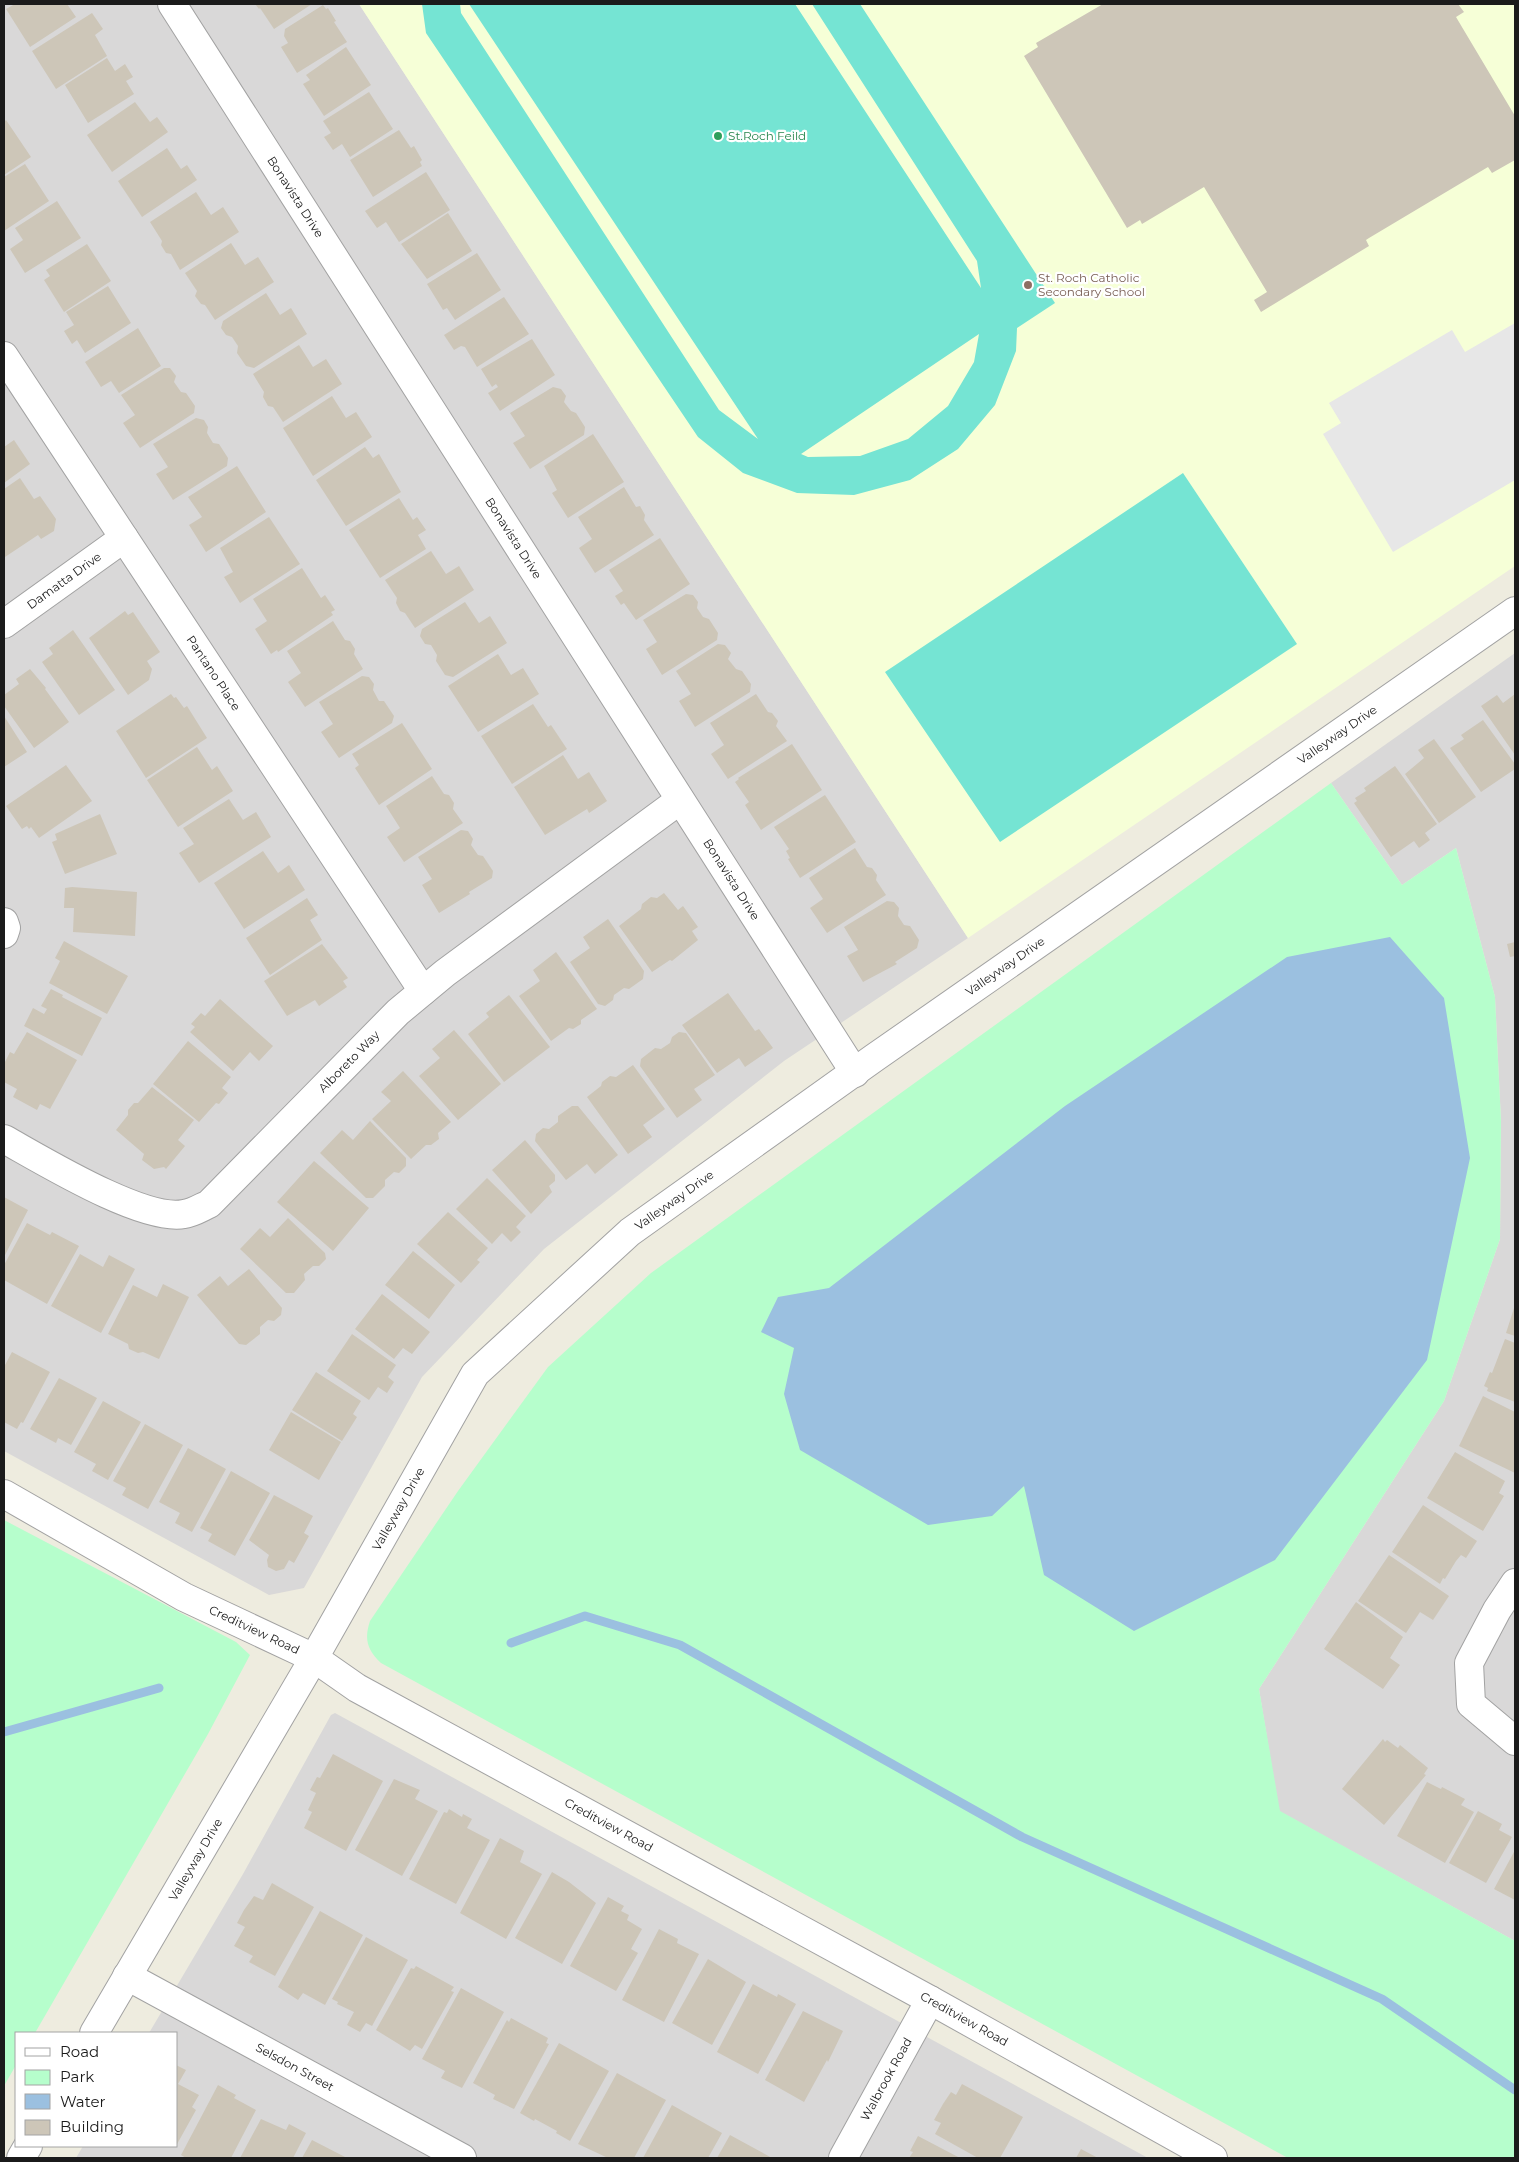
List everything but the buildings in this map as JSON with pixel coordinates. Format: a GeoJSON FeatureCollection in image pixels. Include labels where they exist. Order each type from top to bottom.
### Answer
{"type":"FeatureCollection","features":[{"type":"Feature","properties":{"kind":"street","name":"Bonavista Drive"},"geometry":{"type":"LineString","coordinates":[[172,4],[855,1073]]}},
{"type":"Feature","properties":{"kind":"street","name":"Pantano Place"},"geometry":{"type":"LineString","coordinates":[[4,356],[423,991]]}},
{"type":"Feature","properties":{"kind":"street","name":"Damatta Drive"},"geometry":{"type":"LineString","coordinates":[[4,624],[124,538]]}},
{"type":"Feature","properties":{"kind":"street","name":"Valleyway Drive"},"geometry":{"type":"LineString","coordinates":[[95,2032],[314,1658],[475,1374],[630,1232],[1515,611]]}},
{"type":"Feature","properties":{"kind":"street","name":"Alboreto Way"},"geometry":{"type":"LineString","coordinates":[[4,1139],[113,1198],[159,1212],[184,1214],[210,1204],[391,1019],[423,991],[680,800]]}},
{"type":"Feature","properties":{"kind":"street"},"geometry":{"type":"LineString","coordinates":[[4,922],[6,928],[4,934]]}},
{"type":"Feature","properties":{"kind":"street","name":"Creditview Road"},"geometry":{"type":"LineString","coordinates":[[4,1494],[184,1597],[314,1658],[357,1688],[930,2000],[1213,2158]]}},
{"type":"Feature","properties":{"kind":"street"},"geometry":{"type":"LineString","coordinates":[[1515,1583],[1497,1610],[1469,1663],[1471,1704],[1515,1741]]}},
{"type":"Feature","properties":{"kind":"street","name":"Selsdon Street"},"geometry":{"type":"LineString","coordinates":[[127,1976],[462,2158]]}},
{"type":"Feature","properties":{"kind":"street","name":"Walbrook Road"},"geometry":{"type":"LineString","coordinates":[[843,2158],[930,2000]]}},
{"type":"Feature","properties":{"kind":"street"},"geometry":{"type":"LineString","coordinates":[[21,2158],[27,2147]]}},
{"type":"Feature","properties":{"kind":"shaded area"},"geometry":{"type":"Polygon","coordinates":[[[4,4],[359,4],[968,938],[784,1061],[544,1249],[422,1377],[304,1588],[269,1595],[4,1451],[4,4]]]}},
{"type":"Feature","properties":{"kind":"shaded area","name":"St. Roch Catholic Secondary School"},"geometry":{"type":"Polygon","coordinates":[[[359,4],[1515,4],[1515,566],[968,938],[359,4]]]}},
{"type":"Feature","properties":{"kind":"shaded area"},"geometry":{"type":"Polygon","coordinates":[[[422,4],[460,4],[461,13],[719,410],[758,439],[469,4],[795,4],[981,288],[977,261],[812,4],[860,4],[1055,303],[1017,328],[1016,351],[995,405],[958,449],[910,480],[854,495],[797,493],[743,473],[698,437],[426,33],[422,4]],[[979,334],[801,454],[808,457],[860,456],[908,439],[948,406],[974,362],[979,334]]]}},
{"type":"Feature","properties":{"kind":"shaded area"},"geometry":{"type":"Polygon","coordinates":[[[1515,323],[1515,480],[1393,552],[1323,434],[1341,423],[1329,403],[1452,330],[1465,352],[1515,323]]]}},
{"type":"Feature","properties":{"kind":"shaded area"},"geometry":{"type":"Polygon","coordinates":[[[1183,473],[1297,644],[1000,842],[885,672],[1183,473]]]}},
{"type":"Feature","properties":{"kind":"shaded area"},"geometry":{"type":"Polygon","coordinates":[[[1515,653],[1515,1941],[1279,1811],[1259,1689],[1444,1401],[1500,1239],[1501,1121],[1495,997],[1456,848],[1402,885],[1331,783],[1515,653]]]}},
{"type":"Feature","properties":{"kind":"shaded area"},"geometry":{"type":"Polygon","coordinates":[[[335,1713],[1148,2158],[76,2158],[82,2147],[178,2147],[178,2032],[150,2032],[243,1874],[331,1715],[335,1713]]]}},
{"type":"Feature","properties":{"kind":"green space"},"geometry":{"type":"Polygon","coordinates":[[[1331,783],[1402,885],[1456,848],[1495,997],[1501,1121],[1500,1239],[1444,1401],[1259,1689],[1280,1811],[1515,1941],[1515,2158],[1288,2158],[381,1663],[370,1649],[367,1639],[370,1621],[458,1491],[548,1367],[651,1273],[1331,783]]]}},
{"type":"Feature","properties":{"kind":"green space"},"geometry":{"type":"Polygon","coordinates":[[[4,1520],[236,1642],[250,1655],[208,1734],[36,2032],[15,2032],[15,2067],[4,2086],[4,1520]]]}},
{"type":"Feature","properties":{"kind":"water"},"geometry":{"type":"Polygon","coordinates":[[[1390,937],[1444,998],[1470,1158],[1427,1360],[1275,1560],[1134,1631],[1044,1575],[1024,1486],[992,1516],[928,1525],[800,1450],[784,1394],[794,1348],[761,1332],[778,1297],[829,1288],[1065,1106],[1287,957],[1390,937]]]}},
{"type":"Feature","properties":{"kind":"waterway"},"geometry":{"type":"LineString","coordinates":[[511,1643],[585,1616],[680,1645],[1022,1837],[1382,1999],[1515,2090]]}},
{"type":"Feature","properties":{"kind":"waterway"},"geometry":{"type":"LineString","coordinates":[[4,1732],[159,1688]]}},
{"type":"Feature","properties":{"kind":"place","name":"St.Roch Feild"},"geometry":{"type":"Point","coordinates":[718,136]}},
{"type":"Feature","properties":{"kind":"place","name":"St. Roch Catholic Secondary School"},"geometry":{"type":"Point","coordinates":[1028,285]}}]}
